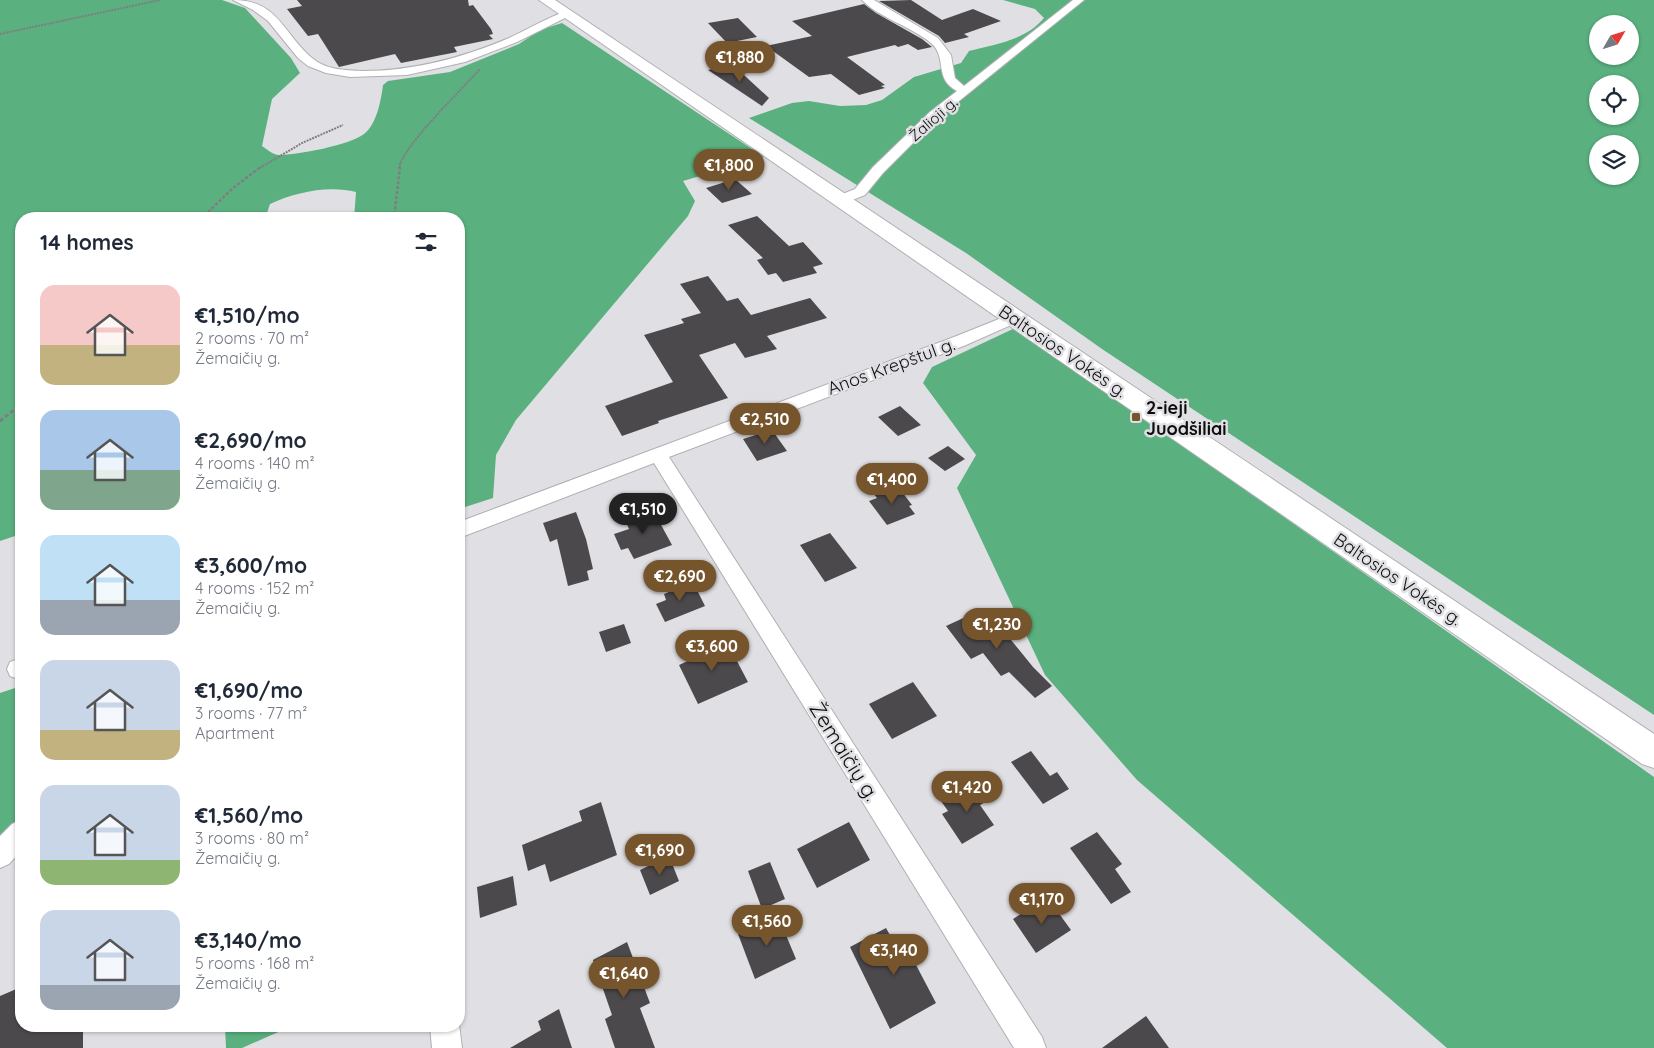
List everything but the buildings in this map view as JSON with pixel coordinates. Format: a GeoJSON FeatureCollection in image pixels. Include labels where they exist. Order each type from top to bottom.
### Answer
{"type":"FeatureCollection","features":[{"type":"Feature","properties":{"kind":"main road","name":"Baltosios Vokės g."},"geometry":{"type":"LineString","coordinates":[[546,0],[1654,753]]}},
{"type":"Feature","properties":{"kind":"street"},"geometry":{"type":"LineString","coordinates":[[238,0],[253,5],[264,13],[282,30],[305,59],[316,67],[347,73],[392,74],[448,64],[486,52],[515,40],[549,21],[568,14]]}},
{"type":"Feature","properties":{"kind":"street","name":"Žalioji g."},"geometry":{"type":"LineString","coordinates":[[840,200],[860,192],[878,170],[934,115],[965,91],[951,83],[946,76],[947,58],[943,47],[867,0]]}},
{"type":"Feature","properties":{"kind":"street"},"geometry":{"type":"LineString","coordinates":[[965,91],[1080,0]]}},
{"type":"Feature","properties":{"kind":"street","name":"Anos Krepštul g."},"geometry":{"type":"LineString","coordinates":[[465,528],[960,341],[1014,318]]}},
{"type":"Feature","properties":{"kind":"street","name":"Žemaičių g."},"geometry":{"type":"LineString","coordinates":[[658,454],[1031,1048]]}},
{"type":"Feature","properties":{"kind":"street"},"geometry":{"type":"LineString","coordinates":[[0,855],[15,839]]}},
{"type":"Feature","properties":{"kind":"street"},"geometry":{"type":"LineString","coordinates":[[446,1032],[447,1048]]}},
{"type":"Feature","properties":{"kind":"path"},"geometry":{"type":"LineString","coordinates":[[0,34],[160,0]]}},
{"type":"Feature","properties":{"kind":"path"},"geometry":{"type":"LineString","coordinates":[[395,212],[400,162],[418,136],[481,68]]}},
{"type":"Feature","properties":{"kind":"path"},"geometry":{"type":"LineString","coordinates":[[207,212],[221,196],[269,160],[298,144],[342,125]]}},
{"type":"Feature","properties":{"kind":"path"},"geometry":{"type":"LineString","coordinates":[[0,421],[15,409]]}},
{"type":"Feature","properties":{"kind":"green space"},"geometry":{"type":"Polygon","coordinates":[[[0,0],[222,0],[245,8],[291,58],[300,73],[272,99],[262,146],[277,155],[323,149],[347,142],[364,134],[375,118],[380,104],[383,85],[388,81],[450,72],[519,44],[540,30],[562,23],[764,157],[683,181],[695,201],[688,216],[516,420],[496,455],[493,498],[465,507],[465,212],[355,212],[356,192],[335,189],[312,191],[290,196],[270,204],[267,212],[15,212],[15,536],[0,541],[0,0]]]}},
{"type":"Feature","properties":{"kind":"green space"},"geometry":{"type":"Polygon","coordinates":[[[1003,0],[1654,0],[1654,715],[1102,349],[966,253],[749,118],[792,103],[809,101],[840,106],[866,105],[882,100],[914,77],[961,63],[969,51],[1010,40],[1028,31],[1044,18],[1035,9],[1003,0]]]}},
{"type":"Feature","properties":{"kind":"green space"},"geometry":{"type":"Polygon","coordinates":[[[1015,328],[1654,777],[1654,1048],[1447,1048],[1137,780],[1045,675],[957,488],[976,455],[923,383],[932,367],[1015,328]]]}},
{"type":"Feature","properties":{"kind":"green space"},"geometry":{"type":"Polygon","coordinates":[[[15,688],[15,847],[0,853],[0,693],[15,688]]]}},
{"type":"Feature","properties":{"kind":"green space"},"geometry":{"type":"Polygon","coordinates":[[[225,1032],[278,1032],[242,1048],[226,1048],[225,1032]]]}},
{"type":"Feature","properties":{"kind":"place","name":"2-ieji Juodšiliai"},"geometry":{"type":"Point","coordinates":[1136,417]}}]}
